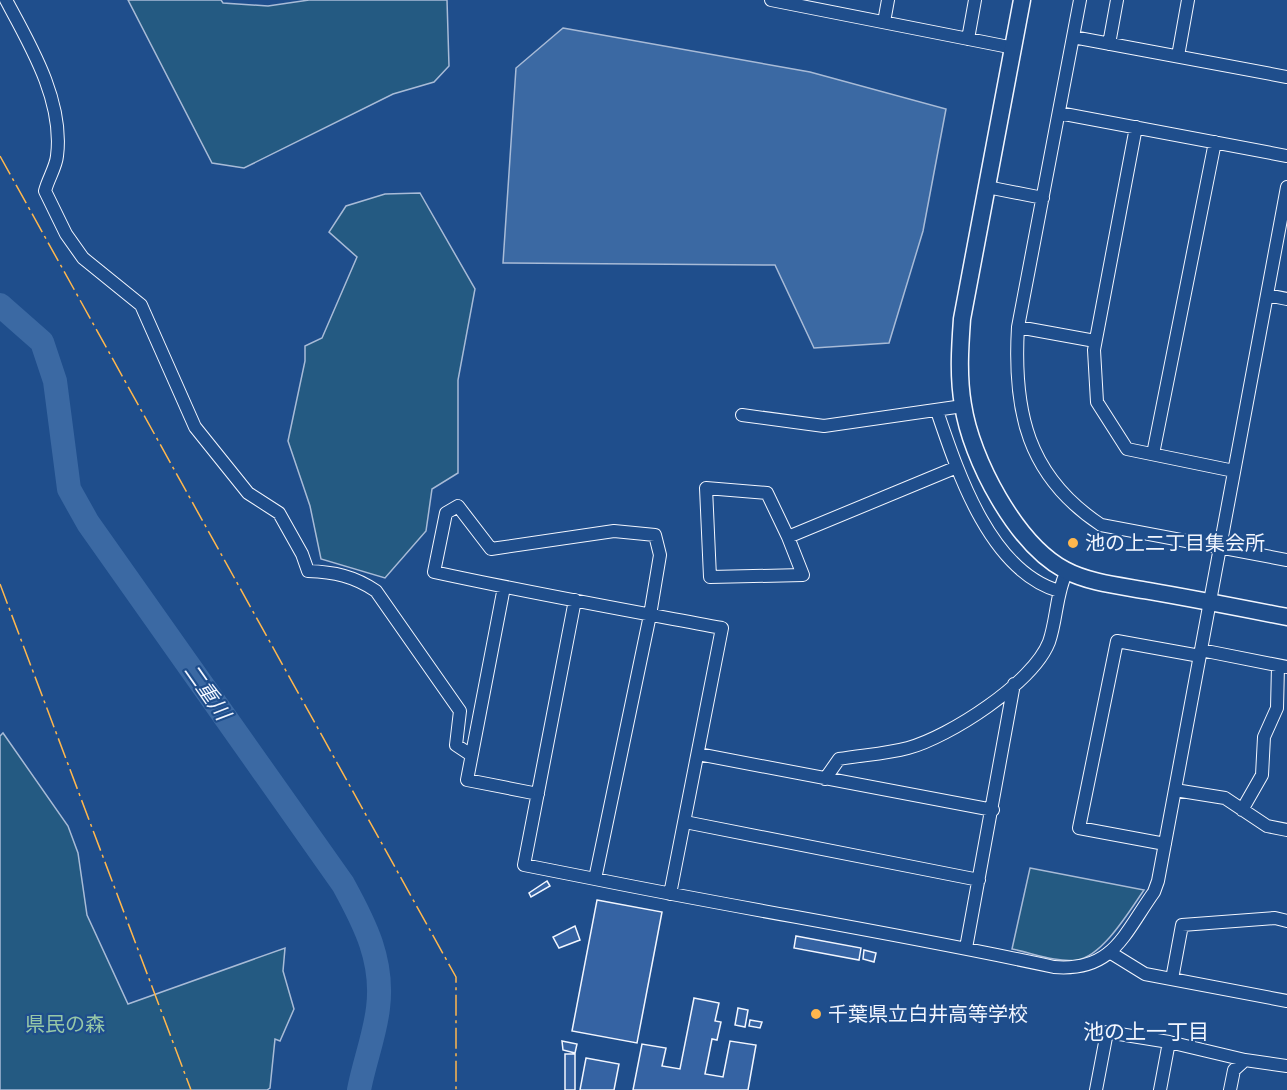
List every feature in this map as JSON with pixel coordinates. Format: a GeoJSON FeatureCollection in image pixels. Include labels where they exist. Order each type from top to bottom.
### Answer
{"type":"FeatureCollection","features":[{"type":"Feature","properties":{"kind":"street"},"geometry":{"type":"LineString","coordinates":[[6,0],[39,64],[52,105],[58,140],[57,159],[45,191],[66,234],[83,258],[141,305],[195,427],[248,493],[279,513],[302,554],[308,571],[335,572],[360,580],[376,591],[460,711],[456,745],[471,755]]}},
{"type":"Feature","properties":{"kind":"street"},"geometry":{"type":"LineString","coordinates":[[771,0],[813,4],[1014,48]]}},
{"type":"Feature","properties":{"kind":"street"},"geometry":{"type":"LineString","coordinates":[[884,21],[888,0]]}},
{"type":"Feature","properties":{"kind":"street"},"geometry":{"type":"LineString","coordinates":[[968,39],[975,0]]}},
{"type":"Feature","properties":{"kind":"street"},"geometry":{"type":"LineString","coordinates":[[1022,0],[962,319],[959,354],[963,406],[985,474],[1005,509],[1041,554],[1067,571],[1108,583],[1287,617]]}},
{"type":"Feature","properties":{"kind":"street"},"geometry":{"type":"LineString","coordinates":[[1080,0],[1018,327],[1016,363],[1020,406],[1028,438],[1056,486],[1075,508],[1101,525],[1287,560]]}},
{"type":"Feature","properties":{"kind":"street"},"geometry":{"type":"LineString","coordinates":[[1108,44],[1117,0]]}},
{"type":"Feature","properties":{"kind":"street"},"geometry":{"type":"LineString","coordinates":[[1178,56],[1188,0]]}},
{"type":"Feature","properties":{"kind":"street"},"geometry":{"type":"LineString","coordinates":[[1073,37],[1287,76]]}},
{"type":"Feature","properties":{"kind":"street"},"geometry":{"type":"LineString","coordinates":[[1059,113],[1287,156]]}},
{"type":"Feature","properties":{"kind":"street"},"geometry":{"type":"LineString","coordinates":[[1136,128],[1095,341],[1097,402],[1127,449],[1234,471]]}},
{"type":"Feature","properties":{"kind":"street"},"geometry":{"type":"LineString","coordinates":[[1153,454],[1215,142]]}},
{"type":"Feature","properties":{"kind":"street"},"geometry":{"type":"LineString","coordinates":[[575,600],[524,865],[1069,968],[1094,964],[1111,952],[1154,892],[1165,844],[1267,296],[1283,229],[1287,187]]}},
{"type":"Feature","properties":{"kind":"street"},"geometry":{"type":"LineString","coordinates":[[987,188],[1042,198]]}},
{"type":"Feature","properties":{"kind":"street"},"geometry":{"type":"LineString","coordinates":[[1267,296],[1287,299]]}},
{"type":"Feature","properties":{"kind":"street"},"geometry":{"type":"LineString","coordinates":[[1018,327],[1095,341]]}},
{"type":"Feature","properties":{"kind":"street"},"geometry":{"type":"LineString","coordinates":[[742,415],[824,426],[963,406]]}},
{"type":"Feature","properties":{"kind":"street"},"geometry":{"type":"LineString","coordinates":[[937,411],[957,468],[994,539],[1015,566],[1047,588],[1059,591]]}},
{"type":"Feature","properties":{"kind":"street"},"geometry":{"type":"LineString","coordinates":[[788,537],[957,468]]}},
{"type":"Feature","properties":{"kind":"street"},"geometry":{"type":"LineString","coordinates":[[706,488],[767,493],[788,537],[803,575],[710,577],[706,488]]}},
{"type":"Feature","properties":{"kind":"street"},"geometry":{"type":"LineString","coordinates":[[596,879],[650,615],[660,555],[655,535],[614,531],[491,549],[458,506],[446,513],[434,572],[504,587],[650,615],[722,628],[670,894]]}},
{"type":"Feature","properties":{"kind":"street"},"geometry":{"type":"LineString","coordinates":[[825,779],[839,759],[908,748],[945,734],[975,716],[1014,684],[1040,657],[1048,642],[1059,591],[1067,571]]}},
{"type":"Feature","properties":{"kind":"street"},"geometry":{"type":"LineString","coordinates":[[504,587],[466,780],[538,794]]}},
{"type":"Feature","properties":{"kind":"street"},"geometry":{"type":"LineString","coordinates":[[1165,844],[1079,828],[1117,641],[1283,666],[1277,708],[1264,737],[1263,775],[1242,810]]}},
{"type":"Feature","properties":{"kind":"street"},"geometry":{"type":"LineString","coordinates":[[966,948],[993,810],[1014,684]]}},
{"type":"Feature","properties":{"kind":"street"},"geometry":{"type":"LineString","coordinates":[[698,754],[993,810]]}},
{"type":"Feature","properties":{"kind":"street"},"geometry":{"type":"LineString","coordinates":[[1175,790],[1225,798],[1267,826],[1287,830]]}},
{"type":"Feature","properties":{"kind":"street"},"geometry":{"type":"LineString","coordinates":[[685,822],[980,880]]}},
{"type":"Feature","properties":{"kind":"street"},"geometry":{"type":"LineString","coordinates":[[1172,979],[1182,925],[1275,918],[1287,921]]}},
{"type":"Feature","properties":{"kind":"street"},"geometry":{"type":"LineString","coordinates":[[1111,952],[1145,974],[1287,1001]]}},
{"type":"Feature","properties":{"kind":"street"},"geometry":{"type":"LineString","coordinates":[[1096,1090],[1107,1032],[1169,1042],[1245,1060],[1287,1066]]}},
{"type":"Feature","properties":{"kind":"street"},"geometry":{"type":"LineString","coordinates":[[1160,1090],[1169,1042]]}},
{"type":"Feature","properties":{"kind":"street"},"geometry":{"type":"LineString","coordinates":[[1230,1090],[1234,1070],[1245,1060]]}},
{"type":"Feature","properties":{"kind":"green space"},"geometry":{"type":"Polygon","coordinates":[[[128,0],[221,0],[223,3],[268,6],[309,0],[447,0],[449,66],[434,82],[393,94],[244,168],[212,163],[128,0]]]}},
{"type":"Feature","properties":{"kind":"green space"},"geometry":{"type":"Polygon","coordinates":[[[420,193],[475,289],[458,380],[458,473],[432,489],[426,531],[385,578],[321,559],[310,506],[288,441],[305,361],[305,346],[322,338],[357,257],[329,232],[346,206],[385,194],[420,193]]]}},
{"type":"Feature","properties":{"kind":"green space","name":"県民の森"},"geometry":{"type":"Polygon","coordinates":[[[3,733],[68,826],[78,853],[87,915],[128,1004],[285,948],[283,971],[294,1009],[280,1041],[275,1039],[270,1088],[267,1090],[0,1090],[0,736],[3,733]]]}},
{"type":"Feature","properties":{"kind":"green space"},"geometry":{"type":"Polygon","coordinates":[[[1030,868],[1144,890],[1115,931],[1087,957],[1069,961],[1053,959],[1012,949],[1030,868]]]}},
{"type":"Feature","properties":{"kind":"shaded area"},"geometry":{"type":"Polygon","coordinates":[[[563,28],[810,72],[946,109],[923,231],[889,343],[814,348],[775,265],[503,263],[516,68],[563,28]]]}},
{"type":"Feature","properties":{"kind":"building"},"geometry":{"type":"Polygon","coordinates":[[[547,881],[550,886],[531,897],[529,893],[547,881]]]}},
{"type":"Feature","properties":{"kind":"building"},"geometry":{"type":"Polygon","coordinates":[[[597,900],[662,912],[637,1043],[572,1031],[597,900]]]}},
{"type":"Feature","properties":{"kind":"building"},"geometry":{"type":"Polygon","coordinates":[[[575,926],[580,940],[559,948],[553,937],[575,926]]]}},
{"type":"Feature","properties":{"kind":"building"},"geometry":{"type":"Polygon","coordinates":[[[796,936],[861,948],[859,960],[794,948],[796,936]]]}},
{"type":"Feature","properties":{"kind":"building"},"geometry":{"type":"Polygon","coordinates":[[[864,950],[876,953],[874,962],[863,959],[864,950]]]}},
{"type":"Feature","properties":{"kind":"building"},"geometry":{"type":"Polygon","coordinates":[[[694,998],[719,1003],[715,1021],[721,1022],[717,1040],[712,1039],[705,1074],[723,1077],[730,1041],[756,1045],[748,1090],[633,1090],[642,1044],[666,1048],[662,1066],[680,1069],[694,998]]]}},
{"type":"Feature","properties":{"kind":"building"},"geometry":{"type":"Polygon","coordinates":[[[738,1008],[748,1010],[745,1027],[735,1025],[738,1008]]]}},
{"type":"Feature","properties":{"kind":"building"},"geometry":{"type":"Polygon","coordinates":[[[750,1020],[762,1022],[760,1028],[749,1026],[750,1020]]]}},
{"type":"Feature","properties":{"kind":"building"},"geometry":{"type":"Polygon","coordinates":[[[562,1041],[577,1044],[575,1053],[563,1050],[562,1041]]]}},
{"type":"Feature","properties":{"kind":"building"},"geometry":{"type":"Polygon","coordinates":[[[565,1054],[575,1054],[575,1090],[565,1090],[565,1054]]]}},
{"type":"Feature","properties":{"kind":"building"},"geometry":{"type":"Polygon","coordinates":[[[586,1058],[619,1064],[614,1090],[580,1090],[586,1058]]]}},
{"type":"Feature","properties":{"kind":"waterway","name":"二重川"},"geometry":{"type":"LineString","coordinates":[[0,305],[42,342],[55,381],[69,489],[88,523],[343,884],[359,914],[371,943],[378,974],[379,991],[374,1028],[359,1090]]}},
{"type":"Feature","properties":{"kind":"power"},"geometry":{"type":"LineString","coordinates":[[0,156],[456,977],[456,1090]]}},
{"type":"Feature","properties":{"kind":"power"},"geometry":{"type":"LineString","coordinates":[[0,584],[191,1090]]}},
{"type":"Feature","properties":{"kind":"place","name":"池の上二丁目集会所"},"geometry":{"type":"Point","coordinates":[1073,543]}},
{"type":"Feature","properties":{"kind":"place","name":"千葉県立白井高等学校"},"geometry":{"type":"Point","coordinates":[816,1014]}},
{"type":"Feature","properties":{"kind":"district","name":"池の上一丁目"},"geometry":{"type":"Point","coordinates":[1146,1032]}}]}
